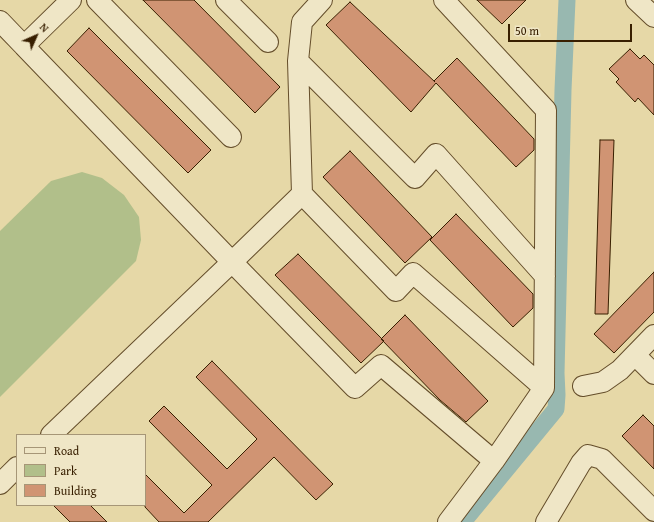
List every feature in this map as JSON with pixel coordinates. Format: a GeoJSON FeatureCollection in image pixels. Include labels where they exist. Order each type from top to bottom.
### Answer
{"type":"FeatureCollection","features":[{"type":"Feature","properties":{"kind":"lane"},"geometry":{"type":"LineString","coordinates":[[24,46],[71,0]]}},
{"type":"Feature","properties":{"kind":"lane"},"geometry":{"type":"LineString","coordinates":[[97,0],[231,137]]}},
{"type":"Feature","properties":{"kind":"lane"},"geometry":{"type":"LineString","coordinates":[[226,0],[268,42]]}},
{"type":"Feature","properties":{"kind":"lane"},"geometry":{"type":"LineString","coordinates":[[322,0],[302,22],[298,61],[302,194],[396,291],[413,273],[544,388]]}},
{"type":"Feature","properties":{"kind":"lane"},"geometry":{"type":"LineString","coordinates":[[444,0],[546,110],[544,388],[494,461],[448,522]]}},
{"type":"Feature","properties":{"kind":"lane"},"geometry":{"type":"LineString","coordinates":[[636,0],[654,17]]}},
{"type":"Feature","properties":{"kind":"lane"},"geometry":{"type":"LineString","coordinates":[[0,21],[355,388],[381,365],[494,461]]}},
{"type":"Feature","properties":{"kind":"lane"},"geometry":{"type":"LineString","coordinates":[[298,61],[415,178],[436,154],[545,276]]}},
{"type":"Feature","properties":{"kind":"lane"},"geometry":{"type":"LineString","coordinates":[[52,434],[302,194]]}},
{"type":"Feature","properties":{"kind":"lane"},"geometry":{"type":"LineString","coordinates":[[583,386],[603,382],[620,370],[654,334]]}},
{"type":"Feature","properties":{"kind":"lane"},"geometry":{"type":"LineString","coordinates":[[635,355],[654,374]]}},
{"type":"Feature","properties":{"kind":"lane"},"geometry":{"type":"LineString","coordinates":[[546,522],[581,463],[588,455],[602,459],[654,511]]}},
{"type":"Feature","properties":{"kind":"lane"},"geometry":{"type":"LineString","coordinates":[[0,484],[16,468]]}},
{"type":"Feature","properties":{"kind":"green space"},"geometry":{"type":"Polygon","coordinates":[[[82,172],[102,178],[124,195],[139,217],[141,240],[136,261],[0,397],[0,231],[51,181],[82,172]]]}},
{"type":"Feature","properties":{"kind":"building"},"geometry":{"type":"Polygon","coordinates":[[[143,0],[194,0],[280,87],[255,113],[143,0]]]}},
{"type":"Feature","properties":{"kind":"building"},"geometry":{"type":"Polygon","coordinates":[[[477,0],[526,0],[502,24],[477,0]]]}},
{"type":"Feature","properties":{"kind":"building"},"geometry":{"type":"Polygon","coordinates":[[[350,2],[435,82],[434,81],[457,58],[534,139],[534,150],[516,167],[436,83],[411,112],[326,25],[350,2]]]}},
{"type":"Feature","properties":{"kind":"building"},"geometry":{"type":"Polygon","coordinates":[[[89,28],[211,150],[188,173],[67,51],[89,28]]]}},
{"type":"Feature","properties":{"kind":"building"},"geometry":{"type":"Polygon","coordinates":[[[630,49],[640,59],[644,55],[654,65],[654,115],[638,98],[635,102],[616,82],[619,79],[609,69],[630,49]]]}},
{"type":"Feature","properties":{"kind":"building"},"geometry":{"type":"Polygon","coordinates":[[[600,140],[614,140],[608,314],[595,314],[600,140]]]}},
{"type":"Feature","properties":{"kind":"building"},"geometry":{"type":"Polygon","coordinates":[[[350,151],[432,237],[405,263],[323,177],[350,151]]]}},
{"type":"Feature","properties":{"kind":"building"},"geometry":{"type":"Polygon","coordinates":[[[456,214],[533,294],[533,308],[513,327],[430,240],[456,214]]]}},
{"type":"Feature","properties":{"kind":"building"},"geometry":{"type":"Polygon","coordinates":[[[298,254],[384,341],[361,363],[275,275],[298,254]]]}},
{"type":"Feature","properties":{"kind":"building"},"geometry":{"type":"Polygon","coordinates":[[[654,272],[654,312],[614,353],[594,334],[654,272]]]}},
{"type":"Feature","properties":{"kind":"building"},"geometry":{"type":"Polygon","coordinates":[[[405,315],[488,401],[466,422],[440,400],[381,339],[405,315]]]}},
{"type":"Feature","properties":{"kind":"building"},"geometry":{"type":"Polygon","coordinates":[[[212,361],[333,484],[316,500],[274,457],[208,522],[159,522],[145,507],[146,475],[184,513],[212,485],[149,421],[164,406],[227,469],[257,439],[196,377],[212,361]]]}},
{"type":"Feature","properties":{"kind":"building"},"geometry":{"type":"Polygon","coordinates":[[[643,415],[654,426],[654,469],[622,436],[643,415]]]}},
{"type":"Feature","properties":{"kind":"building"},"geometry":{"type":"Polygon","coordinates":[[[54,506],[91,506],[107,522],[70,522],[54,506]]]}},
{"type":"Feature","properties":{"kind":"waterway"},"geometry":{"type":"LineString","coordinates":[[463,522],[556,409],[563,90],[567,0]]}}]}
